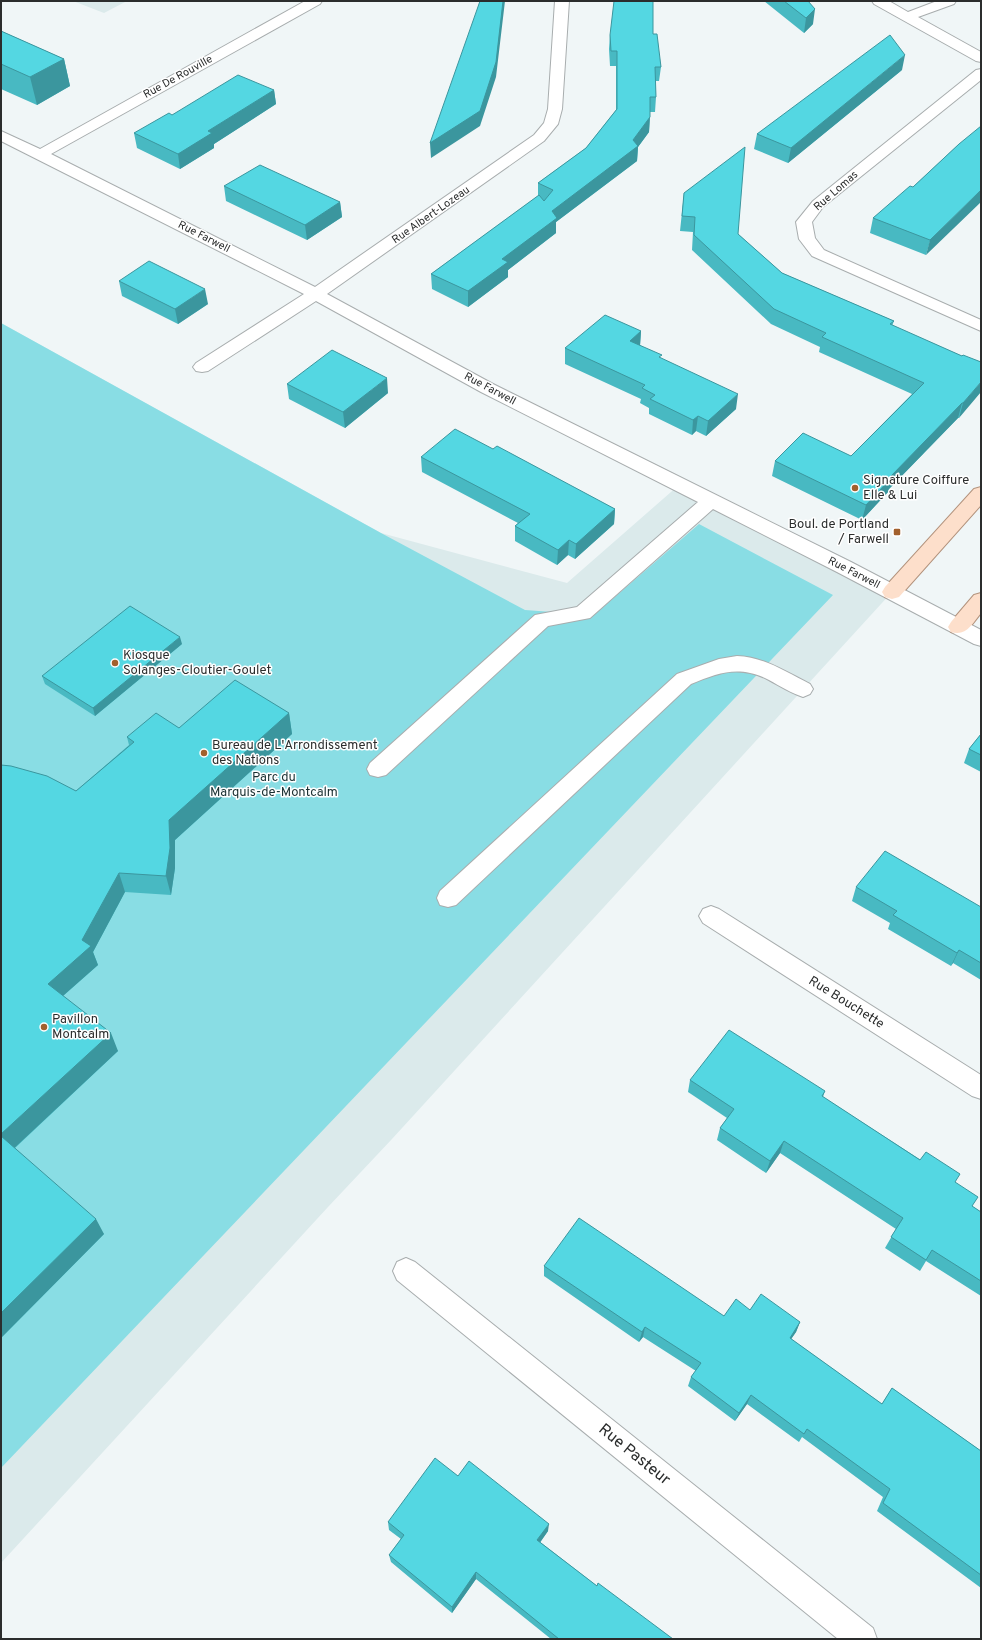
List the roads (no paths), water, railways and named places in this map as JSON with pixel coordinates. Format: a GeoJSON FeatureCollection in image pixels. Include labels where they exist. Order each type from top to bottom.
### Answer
{"type":"FeatureCollection","features":[{"type":"Feature","properties":{"kind":"main road"},"geometry":{"type":"LineString","coordinates":[[892,592],[981,493]]}},
{"type":"Feature","properties":{"kind":"main road"},"geometry":{"type":"LineString","coordinates":[[958,627],[981,600]]}},
{"type":"Feature","properties":{"kind":"street","name":"Rue De Rouville"},"geometry":{"type":"LineString","coordinates":[[41,154],[315,1]]}},
{"type":"Feature","properties":{"kind":"street","name":"Rue Albert-Lozeau"},"geometry":{"type":"LineString","coordinates":[[202,367],[316,294],[539,138],[551,124],[555,109],[562,1]]}},
{"type":"Feature","properties":{"kind":"street"},"geometry":{"type":"LineString","coordinates":[[879,1],[976,53],[981,58]]}},
{"type":"Feature","properties":{"kind":"street"},"geometry":{"type":"LineString","coordinates":[[907,17],[949,1]]}},
{"type":"Feature","properties":{"kind":"street","name":"Rue Lomas"},"geometry":{"type":"LineString","coordinates":[[981,73],[818,204],[804,222],[807,239],[818,253],[981,326]]}},
{"type":"Feature","properties":{"kind":"street","name":"Rue Farwell"},"geometry":{"type":"LineString","coordinates":[[1,135],[316,294],[487,388],[892,592],[981,639]]}},
{"type":"Feature","properties":{"kind":"street"},"geometry":{"type":"LineString","coordinates":[[378,769],[542,620],[584,613],[711,501]]}},
{"type":"Feature","properties":{"kind":"street"},"geometry":{"type":"LineString","coordinates":[[448,898],[684,679],[710,668],[741,663],[756,666],[803,690]]}},
{"type":"Feature","properties":{"kind":"street","name":"Rue Bouchette"},"geometry":{"type":"LineString","coordinates":[[711,916],[981,1088]]}},
{"type":"Feature","properties":{"kind":"street","name":"Rue Pasteur"},"geometry":{"type":"LineString","coordinates":[[406,1271],[862,1639]]}},
{"type":"Feature","properties":{"kind":"place","name":"Signature Coiffure Elle & Lui"},"geometry":{"type":"Point","coordinates":[855,488]}},
{"type":"Feature","properties":{"kind":"place","name":"Boul. de Portland / Farwell"},"geometry":{"type":"Point","coordinates":[897,532]}},
{"type":"Feature","properties":{"kind":"place","name":"Kiosque Solanges-Cloutier-Goulet"},"geometry":{"type":"Point","coordinates":[115,663]}},
{"type":"Feature","properties":{"kind":"place","name":"Bureau de L'Arrondissement des Nations"},"geometry":{"type":"Point","coordinates":[204,753]}},
{"type":"Feature","properties":{"kind":"place","name":"Pavillon Montcalm"},"geometry":{"type":"Point","coordinates":[44,1027]}},
{"type":"Feature","properties":{"kind":"park label","name":"Parc du Marquis-de-Montcalm"},"geometry":{"type":"Point","coordinates":[274,786]}}]}
